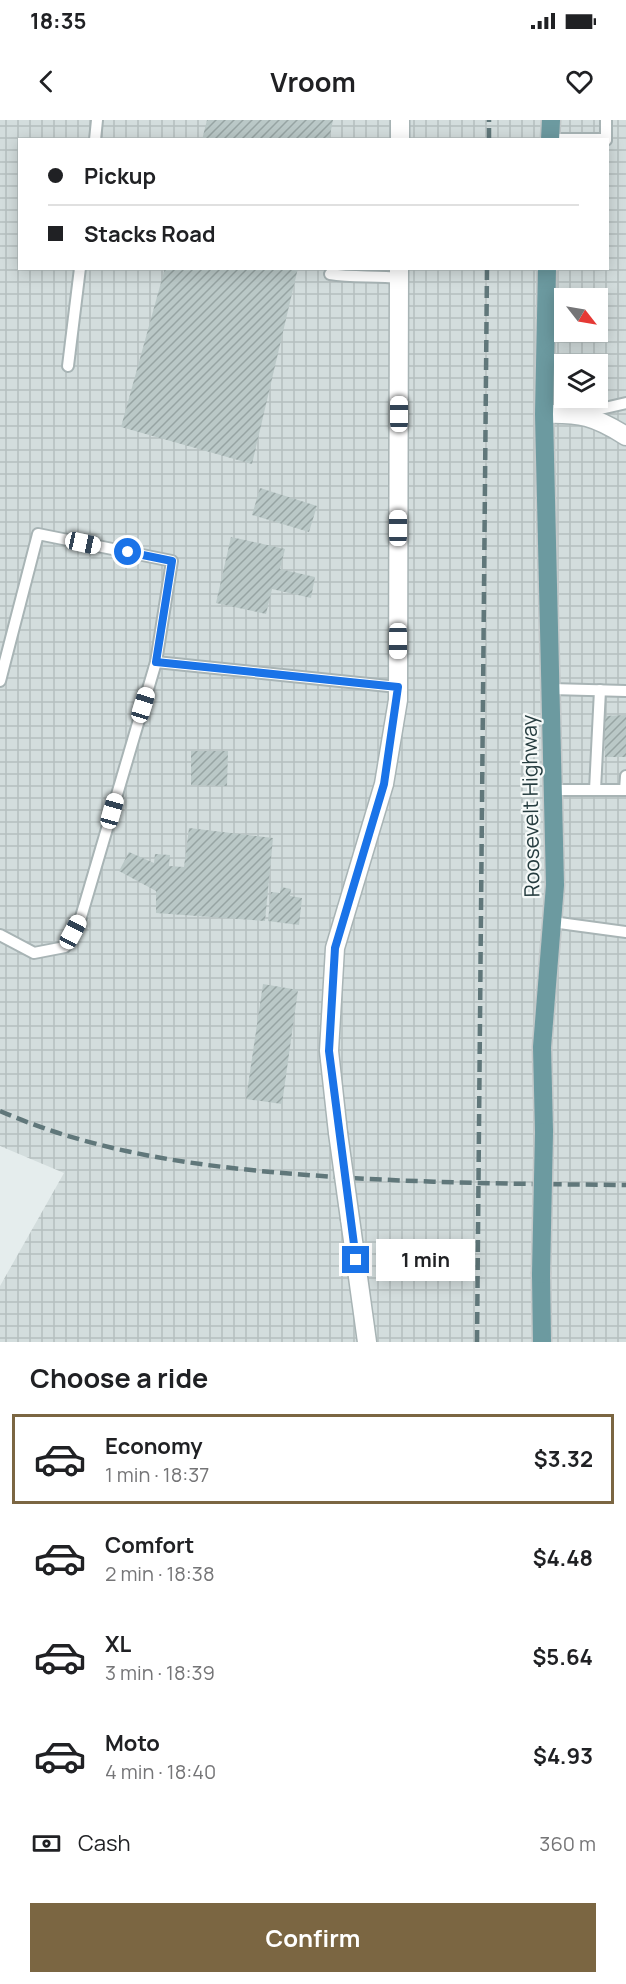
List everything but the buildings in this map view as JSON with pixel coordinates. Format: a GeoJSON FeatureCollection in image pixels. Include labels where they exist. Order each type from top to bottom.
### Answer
{"type":"FeatureCollection","features":[{"type":"Feature","properties":{"kind":"main road"},"geometry":{"type":"LineString","coordinates":[[550,138],[551,120]]}},
{"type":"Feature","properties":{"kind":"main road","name":"Roosevelt Highway"},"geometry":{"type":"LineString","coordinates":[[542,1342],[544,1132],[542,1047],[555,885],[544,414],[547,270]]}},
{"type":"Feature","properties":{"kind":"street"},"geometry":{"type":"LineString","coordinates":[[399,138],[400,120]]}},
{"type":"Feature","properties":{"kind":"street"},"geometry":{"type":"LineString","coordinates":[[367,1342],[329,1051],[335,948],[384,784],[398,687],[399,273]]}},
{"type":"Feature","properties":{"kind":"street"},"geometry":{"type":"LineString","coordinates":[[544,414],[580,413],[626,436]]}},
{"type":"Feature","properties":{"kind":"lane"},"geometry":{"type":"LineString","coordinates":[[95,138],[97,120]]}},
{"type":"Feature","properties":{"kind":"lane"},"geometry":{"type":"LineString","coordinates":[[606,120],[606,138]]}},
{"type":"Feature","properties":{"kind":"lane"},"geometry":{"type":"LineString","coordinates":[[68,366],[80,270]]}},
{"type":"Feature","properties":{"kind":"lane"},"geometry":{"type":"LineString","coordinates":[[330,274],[355,278],[399,273]]}},
{"type":"Feature","properties":{"kind":"lane"},"geometry":{"type":"LineString","coordinates":[[580,413],[626,403]]}},
{"type":"Feature","properties":{"kind":"lane"},"geometry":{"type":"LineString","coordinates":[[0,681],[38,534],[172,561],[156,662],[81,917],[65,947],[34,953],[0,935]]}},
{"type":"Feature","properties":{"kind":"lane"},"geometry":{"type":"LineString","coordinates":[[156,662],[398,687]]}},
{"type":"Feature","properties":{"kind":"lane"},"geometry":{"type":"LineString","coordinates":[[551,689],[626,691]]}},
{"type":"Feature","properties":{"kind":"lane"},"geometry":{"type":"LineString","coordinates":[[595,790],[600,690]]}},
{"type":"Feature","properties":{"kind":"lane"},"geometry":{"type":"LineString","coordinates":[[553,790],[626,790],[626,776]]}},
{"type":"Feature","properties":{"kind":"lane"},"geometry":{"type":"LineString","coordinates":[[552,922],[626,932]]}},
{"type":"Feature","properties":{"kind":"shaded area"},"geometry":{"type":"Polygon","coordinates":[[[0,120],[626,120],[626,1342],[0,1342],[0,1286],[64,1173],[0,1146],[0,120]]]}},
{"type":"Feature","properties":{"kind":"railway"},"geometry":{"type":"LineString","coordinates":[[489,120],[489,138]]}},
{"type":"Feature","properties":{"kind":"railway"},"geometry":{"type":"LineString","coordinates":[[477,1342],[487,270]]}},
{"type":"Feature","properties":{"kind":"railway"},"geometry":{"type":"LineString","coordinates":[[0,1111],[36,1125],[108,1147],[220,1167],[378,1179],[626,1185]]}},
{"type":"Feature","properties":{"kind":"route"},"geometry":{"type":"LineString","coordinates":[[128,552],[172,561],[156,662],[398,687],[398,700],[384,784],[335,948],[329,1051],[356,1260]]}}]}
